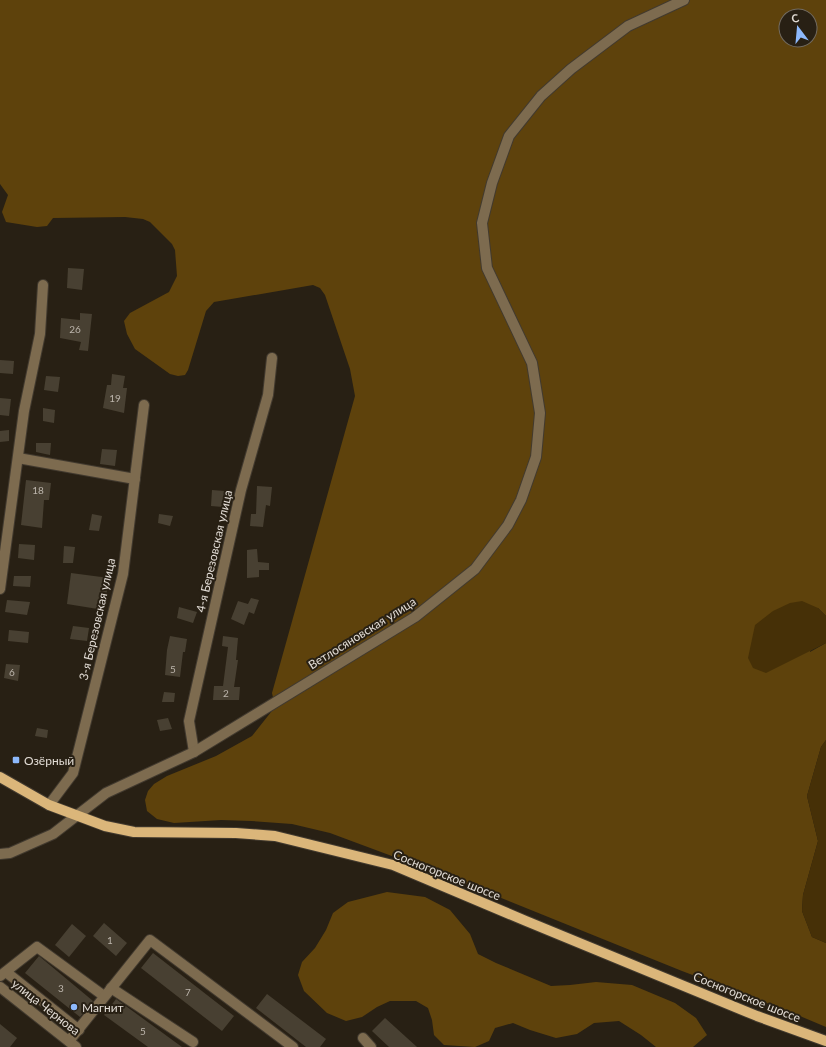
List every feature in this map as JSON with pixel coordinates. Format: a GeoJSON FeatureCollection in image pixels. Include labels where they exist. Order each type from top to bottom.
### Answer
{"type":"FeatureCollection","features":[{"type":"Feature","properties":{"kind":"main road","name":"Сосногорское шоссе"},"geometry":{"type":"LineString","coordinates":[[0,777],[49,805],[105,826],[134,832],[197,834],[236,833],[275,836],[393,865],[735,1007],[826,1041]]}},
{"type":"Feature","properties":{"kind":"street","name":"Ветлосяновская улица"},"geometry":{"type":"LineString","coordinates":[[0,854],[10,853],[53,834],[106,792],[194,752],[415,617],[475,569],[508,525],[521,500],[536,457],[540,413],[532,363],[487,268],[482,223],[492,183],[509,136],[541,96],[570,69],[628,26],[684,0]]}},
{"type":"Feature","properties":{"kind":"street"},"geometry":{"type":"LineString","coordinates":[[0,589],[24,411],[40,334],[43,285]]}},
{"type":"Feature","properties":{"kind":"street","name":"4-я Березовская улица"},"geometry":{"type":"LineString","coordinates":[[194,752],[190,721],[241,490],[268,395],[272,358]]}},
{"type":"Feature","properties":{"kind":"street","name":"3-я Березовская улица"},"geometry":{"type":"LineString","coordinates":[[49,805],[73,773],[123,574],[144,405]]}},
{"type":"Feature","properties":{"kind":"street"},"geometry":{"type":"LineString","coordinates":[[18,458],[135,479]]}},
{"type":"Feature","properties":{"kind":"street"},"geometry":{"type":"LineString","coordinates":[[73,1044],[78,1030],[150,940],[282,1043],[293,1047]]}},
{"type":"Feature","properties":{"kind":"street"},"geometry":{"type":"LineString","coordinates":[[78,1030],[3,974],[37,947],[104,996]]}},
{"type":"Feature","properties":{"kind":"street","name":"улица Чернова"},"geometry":{"type":"LineString","coordinates":[[0,987],[73,1044]]}},
{"type":"Feature","properties":{"kind":"street"},"geometry":{"type":"LineString","coordinates":[[111,988],[193,1042]]}},
{"type":"Feature","properties":{"kind":"street"},"geometry":{"type":"LineString","coordinates":[[363,1038],[371,1047]]}},
{"type":"Feature","properties":{"kind":"shaded area"},"geometry":{"type":"Polygon","coordinates":[[[0,0],[826,0],[826,616],[818,608],[810,652],[826,643],[826,740],[821,747],[807,796],[818,841],[803,895],[802,911],[812,937],[826,943],[826,1027],[459,881],[330,833],[292,824],[251,821],[221,820],[174,823],[157,819],[147,811],[145,800],[148,791],[154,784],[167,776],[216,756],[252,736],[275,707],[272,693],[355,396],[350,369],[325,295],[320,288],[313,285],[214,302],[206,311],[188,370],[185,375],[178,376],[170,374],[135,349],[127,334],[124,321],[130,313],[169,292],[177,276],[175,250],[172,244],[150,222],[143,219],[125,217],[53,218],[47,226],[37,227],[6,222],[2,212],[8,195],[0,184],[0,0]]]}},
{"type":"Feature","properties":{"kind":"shaded area"},"geometry":{"type":"Polygon","coordinates":[[[802,601],[818,608],[826,616],[826,643],[766,673],[753,668],[748,658],[755,625],[773,611],[790,603],[802,601]]]}},
{"type":"Feature","properties":{"kind":"shaded area"},"geometry":{"type":"Polygon","coordinates":[[[826,740],[826,943],[812,937],[802,911],[803,895],[818,841],[807,796],[821,747],[826,740]]]}},
{"type":"Feature","properties":{"kind":"shaded area"},"geometry":{"type":"Polygon","coordinates":[[[387,892],[425,897],[450,910],[470,934],[478,954],[496,963],[551,986],[596,982],[632,985],[675,1003],[696,1018],[707,1035],[693,1047],[656,1047],[619,1021],[594,1023],[577,1034],[556,1038],[513,1023],[495,1028],[489,1041],[475,1047],[444,1045],[434,1035],[432,1020],[428,1008],[416,1001],[390,1001],[377,1007],[362,1017],[346,1021],[327,1013],[304,991],[298,975],[302,962],[315,948],[326,930],[333,913],[348,902],[387,892]]]}},
{"type":"Feature","properties":{"kind":"building"},"geometry":{"type":"Polygon","coordinates":[[[68,268],[84,269],[82,290],[67,288],[68,268]]]}},
{"type":"Feature","properties":{"kind":"building"},"geometry":{"type":"Polygon","coordinates":[[[80,313],[92,314],[88,351],[79,350],[81,342],[60,338],[61,318],[80,320],[80,313]]]}},
{"type":"Feature","properties":{"kind":"building"},"geometry":{"type":"Polygon","coordinates":[[[0,360],[14,361],[13,374],[0,373],[0,360]]]}},
{"type":"Feature","properties":{"kind":"building"},"geometry":{"type":"Polygon","coordinates":[[[112,374],[125,376],[123,388],[127,388],[124,413],[103,408],[107,385],[111,385],[112,374]]]}},
{"type":"Feature","properties":{"kind":"building"},"geometry":{"type":"Polygon","coordinates":[[[46,376],[60,377],[58,392],[44,390],[46,376]]]}},
{"type":"Feature","properties":{"kind":"building"},"geometry":{"type":"Polygon","coordinates":[[[0,398],[11,399],[9,416],[0,415],[0,398]]]}},
{"type":"Feature","properties":{"kind":"building"},"geometry":{"type":"Polygon","coordinates":[[[43,408],[55,410],[54,423],[43,421],[43,408]]]}},
{"type":"Feature","properties":{"kind":"building"},"geometry":{"type":"Polygon","coordinates":[[[9,430],[9,441],[0,442],[0,431],[9,430]]]}},
{"type":"Feature","properties":{"kind":"building"},"geometry":{"type":"Polygon","coordinates":[[[36,443],[51,443],[50,455],[36,452],[36,443]]]}},
{"type":"Feature","properties":{"kind":"building"},"geometry":{"type":"Polygon","coordinates":[[[102,449],[117,450],[115,466],[100,464],[102,449]]]}},
{"type":"Feature","properties":{"kind":"building"},"geometry":{"type":"Polygon","coordinates":[[[26,480],[51,483],[49,500],[44,500],[42,528],[21,525],[26,480]]]}},
{"type":"Feature","properties":{"kind":"building"},"geometry":{"type":"Polygon","coordinates":[[[257,486],[272,487],[270,506],[266,505],[263,527],[250,526],[251,514],[256,514],[257,486]]]}},
{"type":"Feature","properties":{"kind":"building"},"geometry":{"type":"Polygon","coordinates":[[[212,490],[224,491],[223,507],[211,506],[212,490]]]}},
{"type":"Feature","properties":{"kind":"building"},"geometry":{"type":"Polygon","coordinates":[[[92,514],[102,516],[99,531],[89,530],[92,514]]]}},
{"type":"Feature","properties":{"kind":"building"},"geometry":{"type":"Polygon","coordinates":[[[159,514],[173,516],[170,526],[158,523],[159,514]]]}},
{"type":"Feature","properties":{"kind":"building"},"geometry":{"type":"Polygon","coordinates":[[[19,544],[35,545],[34,560],[18,558],[19,544]]]}},
{"type":"Feature","properties":{"kind":"building"},"geometry":{"type":"Polygon","coordinates":[[[64,546],[75,547],[73,563],[63,563],[64,546]]]}},
{"type":"Feature","properties":{"kind":"building"},"geometry":{"type":"Polygon","coordinates":[[[257,549],[258,562],[269,563],[269,570],[259,570],[259,577],[247,578],[247,550],[257,549]]]}},
{"type":"Feature","properties":{"kind":"building"},"geometry":{"type":"Polygon","coordinates":[[[71,573],[109,578],[104,610],[67,604],[71,573]]]}},
{"type":"Feature","properties":{"kind":"building"},"geometry":{"type":"Polygon","coordinates":[[[14,576],[31,576],[30,587],[13,586],[14,576]]]}},
{"type":"Feature","properties":{"kind":"building"},"geometry":{"type":"Polygon","coordinates":[[[251,598],[259,600],[254,614],[249,612],[244,625],[231,619],[238,601],[248,604],[251,598]]]}},
{"type":"Feature","properties":{"kind":"building"},"geometry":{"type":"Polygon","coordinates":[[[7,600],[30,602],[27,615],[5,612],[7,600]]]}},
{"type":"Feature","properties":{"kind":"building"},"geometry":{"type":"Polygon","coordinates":[[[179,607],[197,612],[193,623],[177,618],[179,607]]]}},
{"type":"Feature","properties":{"kind":"building"},"geometry":{"type":"Polygon","coordinates":[[[73,626],[89,628],[87,641],[70,639],[73,626]]]}},
{"type":"Feature","properties":{"kind":"building"},"geometry":{"type":"Polygon","coordinates":[[[9,630],[29,632],[28,643],[8,641],[9,630]]]}},
{"type":"Feature","properties":{"kind":"building"},"geometry":{"type":"Polygon","coordinates":[[[170,636],[187,639],[185,652],[183,652],[180,677],[165,675],[170,636]]]}},
{"type":"Feature","properties":{"kind":"building"},"geometry":{"type":"Polygon","coordinates":[[[223,636],[238,638],[236,660],[238,660],[234,687],[240,687],[239,700],[213,700],[214,686],[223,686],[228,647],[222,646],[223,636]]]}},
{"type":"Feature","properties":{"kind":"building"},"geometry":{"type":"Polygon","coordinates":[[[6,664],[20,665],[18,681],[4,678],[6,664]]]}},
{"type":"Feature","properties":{"kind":"building"},"geometry":{"type":"Polygon","coordinates":[[[164,692],[175,693],[174,702],[162,702],[164,692]]]}},
{"type":"Feature","properties":{"kind":"building"},"geometry":{"type":"Polygon","coordinates":[[[168,718],[172,729],[160,731],[157,720],[168,718]]]}},
{"type":"Feature","properties":{"kind":"building"},"geometry":{"type":"Polygon","coordinates":[[[37,728],[48,730],[47,738],[35,736],[37,728]]]}},
{"type":"Feature","properties":{"kind":"building"},"geometry":{"type":"Polygon","coordinates":[[[104,923],[127,943],[116,956],[93,936],[104,923]]]}},
{"type":"Feature","properties":{"kind":"building"},"geometry":{"type":"Polygon","coordinates":[[[72,924],[86,936],[69,957],[55,945],[72,924]]]}},
{"type":"Feature","properties":{"kind":"building"},"geometry":{"type":"Polygon","coordinates":[[[153,953],[234,1016],[222,1031],[141,968],[153,953]]]}},
{"type":"Feature","properties":{"kind":"building"},"geometry":{"type":"Polygon","coordinates":[[[39,956],[93,1001],[80,1017],[25,973],[39,956]]]}},
{"type":"Feature","properties":{"kind":"building"},"geometry":{"type":"Polygon","coordinates":[[[267,994],[326,1039],[320,1047],[306,1047],[256,1008],[267,994]]]}},
{"type":"Feature","properties":{"kind":"building"},"geometry":{"type":"Polygon","coordinates":[[[116,999],[182,1047],[148,1047],[104,1015],[116,999]]]}},
{"type":"Feature","properties":{"kind":"building"},"geometry":{"type":"Polygon","coordinates":[[[385,1018],[417,1047],[389,1047],[372,1031],[385,1018]]]}},
{"type":"Feature","properties":{"kind":"building"},"geometry":{"type":"Polygon","coordinates":[[[0,1024],[17,1038],[10,1047],[0,1047],[0,1024]]]}},
{"type":"Feature","properties":{"kind":"place","name":"Озёрный"},"geometry":{"type":"Point","coordinates":[16,760]}},
{"type":"Feature","properties":{"kind":"place","name":"Магнит"},"geometry":{"type":"Point","coordinates":[74,1007]}}]}
